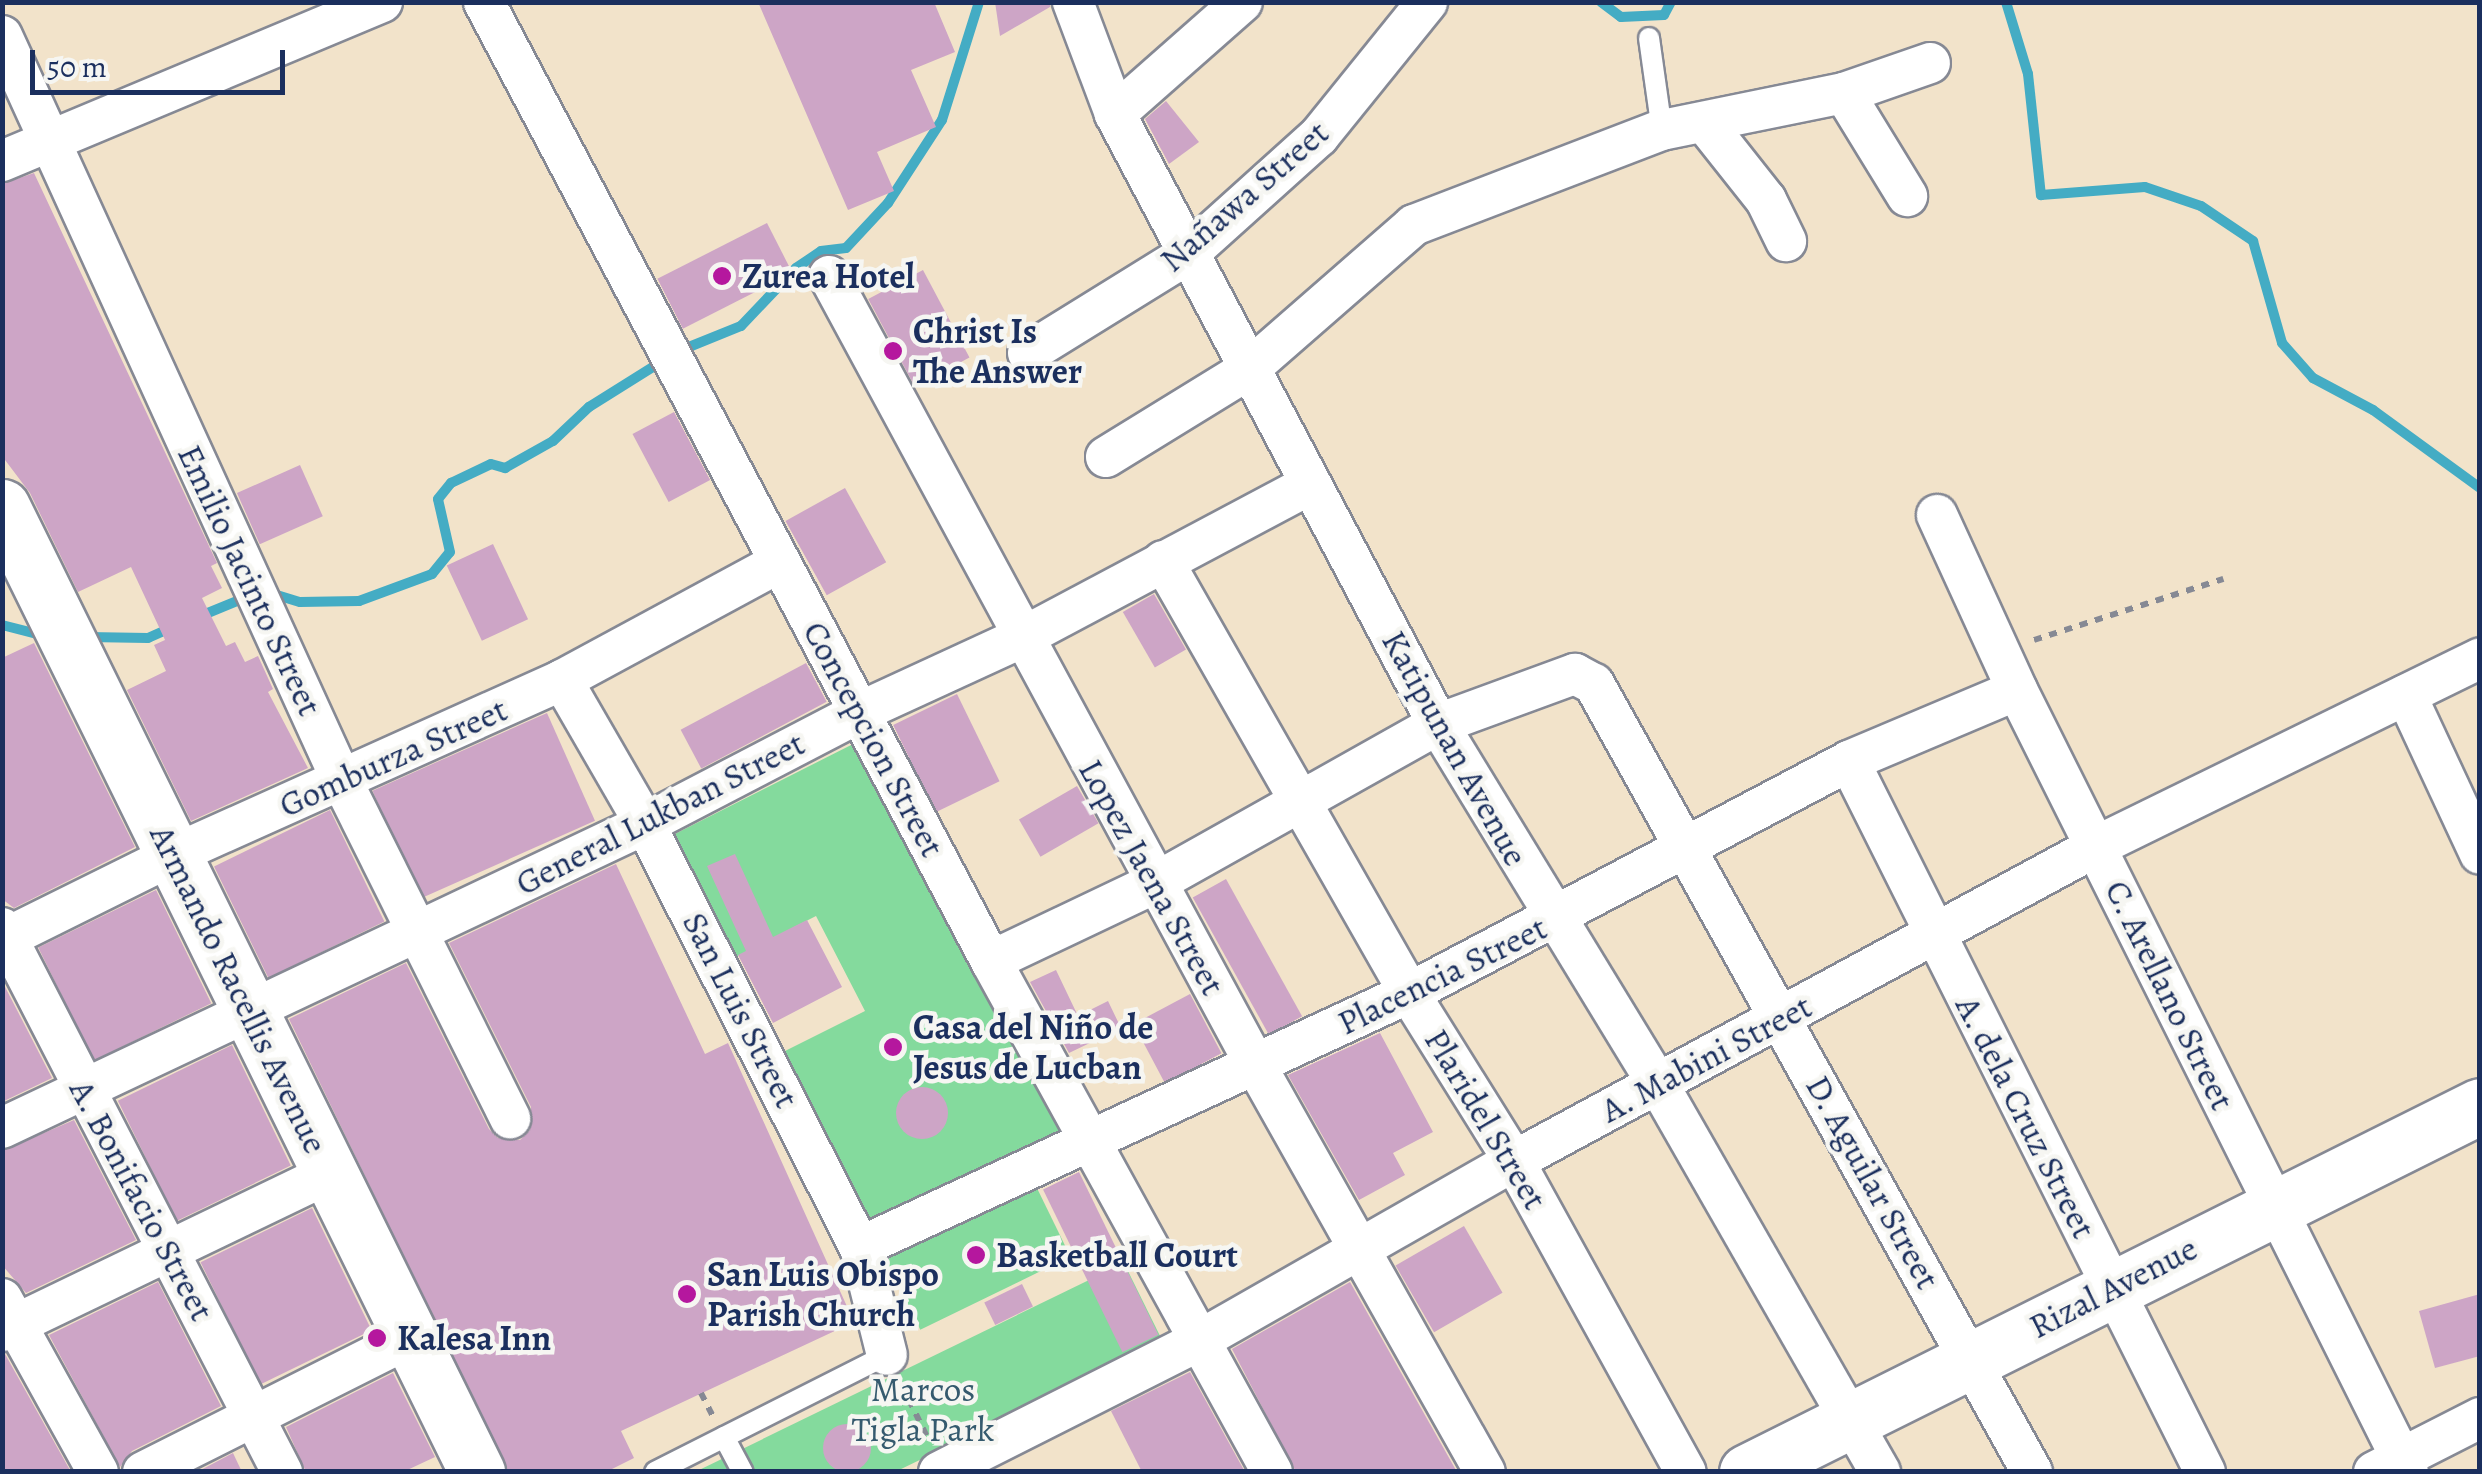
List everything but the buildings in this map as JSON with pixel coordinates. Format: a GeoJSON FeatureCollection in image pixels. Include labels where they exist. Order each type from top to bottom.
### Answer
{"type":"FeatureCollection","features":[{"type":"Feature","properties":{"kind":"main road","name":"Armando Racellis Avenue"},"geometry":{"type":"LineString","coordinates":[[2,506],[476,1472]]}},
{"type":"Feature","properties":{"kind":"main road","name":"Rizal Avenue"},"geometry":{"type":"LineString","coordinates":[[1747,1472],[2480,1106]]}},
{"type":"Feature","properties":{"kind":"street"},"geometry":{"type":"LineString","coordinates":[[2,161],[50,136],[382,2]]}},
{"type":"Feature","properties":{"kind":"street","name":"Concepcion Street"},"geometry":{"type":"LineString","coordinates":[[484,2],[990,961],[1272,1472]]}},
{"type":"Feature","properties":{"kind":"street","name":"Katipunan Avenue"},"geometry":{"type":"LineString","coordinates":[[1073,2],[1115,114],[1438,724],[1554,922],[1658,1084],[1880,1472]]}},
{"type":"Feature","properties":{"kind":"street"},"geometry":{"type":"LineString","coordinates":[[1115,114],[1242,2]]}},
{"type":"Feature","properties":{"kind":"street","name":"Nañawa Street"},"geometry":{"type":"LineString","coordinates":[[1028,353],[1189,253],[1319,136],[1428,2]]}},
{"type":"Feature","properties":{"kind":"street","name":"Emilio Jacinto Street"},"geometry":{"type":"LineString","coordinates":[[2,36],[342,781],[510,1118]]}},
{"type":"Feature","properties":{"kind":"street"},"geometry":{"type":"LineString","coordinates":[[1106,457],[1249,369],[1414,226],[1662,130],[1844,93],[1930,63]]}},
{"type":"Feature","properties":{"kind":"street"},"geometry":{"type":"LineString","coordinates":[[1844,93],[1907,196]]}},
{"type":"Feature","properties":{"kind":"street"},"geometry":{"type":"LineString","coordinates":[[1706,123],[1766,200],[1786,241]]}},
{"type":"Feature","properties":{"kind":"street","name":"Lopez Jaena Street"},"geometry":{"type":"LineString","coordinates":[[829,276],[1254,1064],[1485,1472]]}},
{"type":"Feature","properties":{"kind":"street","name":"General Lukban Street"},"geometry":{"type":"LineString","coordinates":[[2,1128],[644,824],[862,712],[1021,638],[1310,484]]}},
{"type":"Feature","properties":{"kind":"street","name":"C. Arellano Street"},"geometry":{"type":"LineString","coordinates":[[1937,516],[2016,690],[2274,1206],[2394,1467]]}},
{"type":"Feature","properties":{"kind":"street","name":"Plaridel Street"},"geometry":{"type":"LineString","coordinates":[[1163,561],[1409,993],[1514,1161],[1686,1472]]}},
{"type":"Feature","properties":{"kind":"street","name":"Gomburza Street"},"geometry":{"type":"LineString","coordinates":[[4,935],[562,680],[778,563]]}},
{"type":"Feature","properties":{"kind":"street","name":"A. Mabini Street"},"geometry":{"type":"LineString","coordinates":[[942,1471],[1200,1340],[1514,1161],[1934,938],[2097,846],[2480,658]]}},
{"type":"Feature","properties":{"kind":"street","name":"D. Aguilar Street"},"geometry":{"type":"LineString","coordinates":[[1438,724],[1549,680],[1575,674],[1594,684],[2032,1472]]}},
{"type":"Feature","properties":{"kind":"street","name":"San Luis Street"},"geometry":{"type":"LineString","coordinates":[[562,680],[644,824],[860,1247],[887,1355]]}},
{"type":"Feature","properties":{"kind":"street","name":"Placencia Street"},"geometry":{"type":"LineString","coordinates":[[860,1247],[1409,993],[1554,922],[1683,845],[1849,761],[2016,690]]}},
{"type":"Feature","properties":{"kind":"street"},"geometry":{"type":"LineString","coordinates":[[2406,694],[2480,854]]}},
{"type":"Feature","properties":{"kind":"street"},"geometry":{"type":"LineString","coordinates":[[990,961],[1155,883],[1438,724]]}},
{"type":"Feature","properties":{"kind":"street","name":"A. dela Cruz Street"},"geometry":{"type":"LineString","coordinates":[[1849,761],[1934,938],[2205,1472]]}},
{"type":"Feature","properties":{"kind":"street","name":"A. Bonifacio Street"},"geometry":{"type":"LineString","coordinates":[[4,935],[282,1472]]}},
{"type":"Feature","properties":{"kind":"street"},"geometry":{"type":"LineString","coordinates":[[98,1472],[6,1318],[328,1174]]}},
{"type":"Feature","properties":{"kind":"street"},"geometry":{"type":"LineString","coordinates":[[143,1472],[410,1338]]}},
{"type":"Feature","properties":{"kind":"street"},"geometry":{"type":"LineString","coordinates":[[2394,1467],[2480,1418]]}},
{"type":"Feature","properties":{"kind":"lane"},"geometry":{"type":"LineString","coordinates":[[1649,38],[1662,130]]}},
{"type":"Feature","properties":{"kind":"lane"},"geometry":{"type":"LineString","coordinates":[[656,1472],[887,1355]]}},
{"type":"Feature","properties":{"kind":"lane"},"geometry":{"type":"LineString","coordinates":[[724,1437],[743,1472]]}},
{"type":"Feature","properties":{"kind":"path"},"geometry":{"type":"LineString","coordinates":[[2001,652],[2138,602],[2223,579]]}},
{"type":"Feature","properties":{"kind":"path"},"geometry":{"type":"LineString","coordinates":[[905,1392],[942,1471]]}},
{"type":"Feature","properties":{"kind":"green space"},"geometry":{"type":"Polygon","coordinates":[[[863,739],[1074,1137],[863,1234],[773,1057],[865,1011],[816,916],[724,963],[663,840],[863,739]]]}},
{"type":"Feature","properties":{"kind":"green space","name":"Basketball Court"},"geometry":{"type":"Polygon","coordinates":[[[1034,1182],[1070,1257],[920,1330],[884,1255],[1034,1182]]]}},
{"type":"Feature","properties":{"kind":"green space","name":"Marcos Tigla Park"},"geometry":{"type":"Polygon","coordinates":[[[1124,1263],[1163,1342],[897,1471],[695,1472],[1124,1263]]]}},
{"type":"Feature","properties":{"kind":"waterway"},"geometry":{"type":"LineString","coordinates":[[679,351],[741,326],[796,268],[821,251],[846,248],[888,203],[942,120],[979,2]]}},
{"type":"Feature","properties":{"kind":"waterway"},"geometry":{"type":"LineString","coordinates":[[1601,2],[1621,17],[1664,15],[1671,2]]}},
{"type":"Feature","properties":{"kind":"waterway"},"geometry":{"type":"LineString","coordinates":[[2006,2],[2028,74],[2041,195],[2145,187],[2201,206],[2253,241],[2282,343],[2313,378],[2373,410],[2480,488]]}},
{"type":"Feature","properties":{"kind":"waterway"},"geometry":{"type":"LineString","coordinates":[[267,592],[300,602],[359,601],[432,574],[450,552],[438,499],[451,483],[491,464],[505,468],[553,441],[589,407],[664,360]]}},
{"type":"Feature","properties":{"kind":"waterway"},"geometry":{"type":"LineString","coordinates":[[198,617],[247,597]]}},
{"type":"Feature","properties":{"kind":"waterway"},"geometry":{"type":"LineString","coordinates":[[2,625],[45,636]]}},
{"type":"Feature","properties":{"kind":"waterway"},"geometry":{"type":"LineString","coordinates":[[87,637],[148,638],[173,627]]}},
{"type":"Feature","properties":{"kind":"place","name":"Zurea Hotel"},"geometry":{"type":"Point","coordinates":[722,276]}},
{"type":"Feature","properties":{"kind":"place","name":"Christ Is The Answer"},"geometry":{"type":"Point","coordinates":[893,351]}},
{"type":"Feature","properties":{"kind":"place","name":"Casa del Niño de Jesus de Lucban"},"geometry":{"type":"Point","coordinates":[893,1047]}},
{"type":"Feature","properties":{"kind":"place","name":"Basketball Court"},"geometry":{"type":"Point","coordinates":[976,1255]}},
{"type":"Feature","properties":{"kind":"place","name":"San Luis Obispo Parish Church"},"geometry":{"type":"Point","coordinates":[687,1294]}},
{"type":"Feature","properties":{"kind":"place","name":"Kalesa Inn"},"geometry":{"type":"Point","coordinates":[377,1338]}}]}
